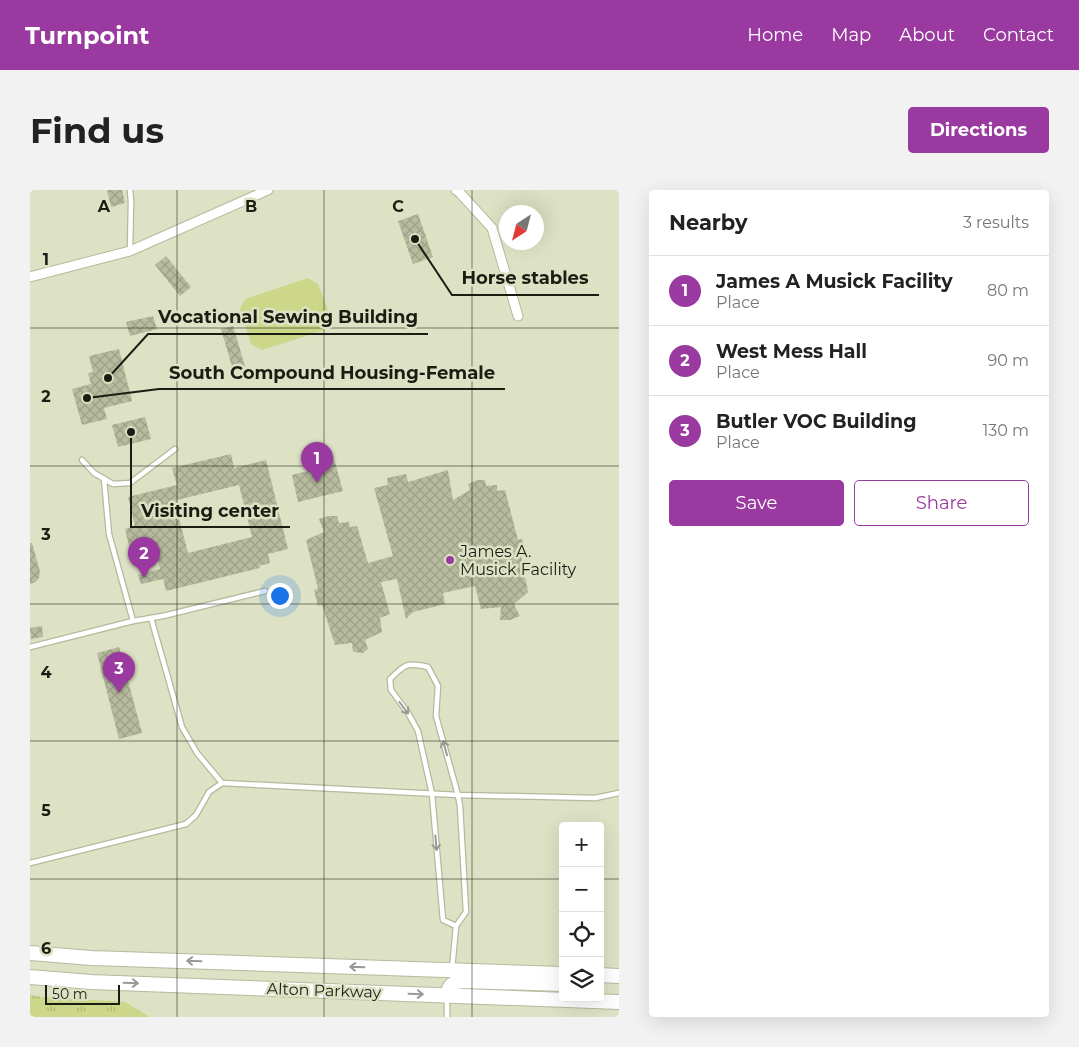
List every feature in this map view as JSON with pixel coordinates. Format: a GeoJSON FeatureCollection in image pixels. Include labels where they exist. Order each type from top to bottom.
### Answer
{"type":"FeatureCollection","features":[{"type":"Feature","properties":{"kind":"main road","name":"Alton Parkway"},"geometry":{"type":"LineString","coordinates":[[30,953],[91,958],[559,974]]}},
{"type":"Feature","properties":{"kind":"main road"},"geometry":{"type":"LineString","coordinates":[[604,975],[619,976]]}},
{"type":"Feature","properties":{"kind":"main road","name":"Alton Parkway"},"geometry":{"type":"LineString","coordinates":[[30,977],[91,982],[619,1002]]}},
{"type":"Feature","properties":{"kind":"main road"},"geometry":{"type":"LineString","coordinates":[[447,995],[450,985],[462,981],[559,984]]}},
{"type":"Feature","properties":{"kind":"street"},"geometry":{"type":"LineString","coordinates":[[30,277],[130,252],[268,190]]}},
{"type":"Feature","properties":{"kind":"street"},"geometry":{"type":"LineString","coordinates":[[456,190],[492,228],[518,316]]}},
{"type":"Feature","properties":{"kind":"lane"},"geometry":{"type":"LineString","coordinates":[[130,190],[130,252]]}},
{"type":"Feature","properties":{"kind":"lane"},"geometry":{"type":"LineString","coordinates":[[82,460],[94,473],[112,484],[130,483],[174,450]]}},
{"type":"Feature","properties":{"kind":"lane"},"geometry":{"type":"LineString","coordinates":[[104,479],[109,534],[133,621]]}},
{"type":"Feature","properties":{"kind":"lane"},"geometry":{"type":"LineString","coordinates":[[30,647],[265,591]]}},
{"type":"Feature","properties":{"kind":"lane"},"geometry":{"type":"LineString","coordinates":[[151,618],[182,727],[197,753],[222,783]]}},
{"type":"Feature","properties":{"kind":"lane"},"geometry":{"type":"LineString","coordinates":[[452,970],[456,926],[466,912],[460,806],[436,716],[438,686],[428,666],[415,664],[403,666],[390,679],[391,690],[408,713],[418,731],[432,794],[443,920],[456,926]]}},
{"type":"Feature","properties":{"kind":"lane"},"geometry":{"type":"LineString","coordinates":[[30,863],[186,824],[196,815],[209,792],[222,783],[458,795],[595,798],[619,793]]}},
{"type":"Feature","properties":{"kind":"lane"},"geometry":{"type":"LineString","coordinates":[[447,995],[447,1017]]}},
{"type":"Feature","properties":{"kind":"green space"},"geometry":{"type":"Polygon","coordinates":[[[308,278],[318,284],[332,319],[325,330],[262,350],[251,344],[240,309],[245,299],[308,278]]]}},
{"type":"Feature","properties":{"kind":"green space"},"geometry":{"type":"Polygon","coordinates":[[[30,995],[125,1002],[150,1017],[30,1017],[30,995]]]}},
{"type":"Feature","properties":{"kind":"building"},"geometry":{"type":"Polygon","coordinates":[[[107,190],[122,190],[125,203],[111,207],[107,190]]]}},
{"type":"Feature","properties":{"kind":"building"},"geometry":{"type":"Polygon","coordinates":[[[418,214],[433,257],[413,264],[398,221],[418,214]]]}},
{"type":"Feature","properties":{"kind":"building"},"geometry":{"type":"Polygon","coordinates":[[[166,256],[191,287],[180,296],[155,265],[166,256]]]}},
{"type":"Feature","properties":{"kind":"building"},"geometry":{"type":"Polygon","coordinates":[[[153,316],[157,329],[130,336],[126,322],[153,316]]]}},
{"type":"Feature","properties":{"kind":"building"},"geometry":{"type":"Polygon","coordinates":[[[233,326],[245,366],[233,370],[221,329],[233,326]]]}},
{"type":"Feature","properties":{"kind":"building"},"geometry":{"type":"Polygon","coordinates":[[[119,349],[132,401],[104,408],[107,419],[82,425],[72,389],[91,384],[88,373],[93,372],[89,356],[119,349]]]}},
{"type":"Feature","properties":{"kind":"building"},"geometry":{"type":"Polygon","coordinates":[[[145,417],[151,439],[118,447],[112,425],[145,417]]]}},
{"type":"Feature","properties":{"kind":"building"},"geometry":{"type":"Polygon","coordinates":[[[231,454],[234,468],[266,460],[288,549],[268,554],[270,563],[259,566],[260,568],[166,591],[163,579],[141,584],[138,575],[160,569],[155,549],[131,555],[125,529],[135,526],[128,497],[177,485],[172,468],[231,454]],[[239,485],[177,500],[179,510],[177,511],[188,553],[252,537],[239,485]]]}},
{"type":"Feature","properties":{"kind":"building"},"geometry":{"type":"Polygon","coordinates":[[[333,455],[343,491],[298,502],[292,475],[324,467],[321,457],[333,455]]]}},
{"type":"Feature","properties":{"kind":"building","name":"James A. Musick Facility"},"geometry":{"type":"Polygon","coordinates":[[[448,470],[453,500],[470,490],[468,484],[477,480],[485,480],[486,486],[497,485],[497,491],[505,490],[518,540],[522,539],[526,554],[521,555],[528,592],[514,604],[520,616],[510,620],[500,620],[501,607],[481,609],[475,586],[443,593],[445,604],[413,612],[406,619],[397,579],[381,582],[390,614],[380,618],[382,632],[365,640],[368,649],[363,653],[353,652],[352,643],[335,645],[322,605],[318,606],[314,590],[318,589],[306,540],[324,532],[319,519],[337,516],[339,523],[349,522],[350,527],[357,526],[368,563],[393,556],[374,488],[388,485],[387,478],[406,474],[408,482],[448,470]]]}},
{"type":"Feature","properties":{"kind":"building"},"geometry":{"type":"Polygon","coordinates":[[[30,543],[32,543],[40,572],[36,582],[30,584],[30,543]]]}},
{"type":"Feature","properties":{"kind":"building"},"geometry":{"type":"Polygon","coordinates":[[[42,626],[43,637],[31,639],[30,628],[42,626]]]}},
{"type":"Feature","properties":{"kind":"building"},"geometry":{"type":"Polygon","coordinates":[[[119,647],[142,733],[119,739],[97,653],[119,647]]]}},
{"type":"Feature","properties":{"kind":"place","name":"Horse stables"},"geometry":{"type":"Point","coordinates":[415,239]}},
{"type":"Feature","properties":{"kind":"place","name":"Vocational Sewing Building"},"geometry":{"type":"Point","coordinates":[108,378]}},
{"type":"Feature","properties":{"kind":"place","name":"South Compound Housing-Female"},"geometry":{"type":"Point","coordinates":[87,398]}},
{"type":"Feature","properties":{"kind":"place","name":"Visiting center"},"geometry":{"type":"Point","coordinates":[131,432]}},
{"type":"Feature","properties":{"kind":"place","name":"James A Musick Facility"},"geometry":{"type":"Point","coordinates":[317,483]}},
{"type":"Feature","properties":{"kind":"place","name":"James A. Musick Facility"},"geometry":{"type":"Point","coordinates":[450,560]}},
{"type":"Feature","properties":{"kind":"place","name":"West Mess Hall"},"geometry":{"type":"Point","coordinates":[144,578]}},
{"type":"Feature","properties":{"kind":"place","name":"Butler VOC Building"},"geometry":{"type":"Point","coordinates":[119,693]}}]}
